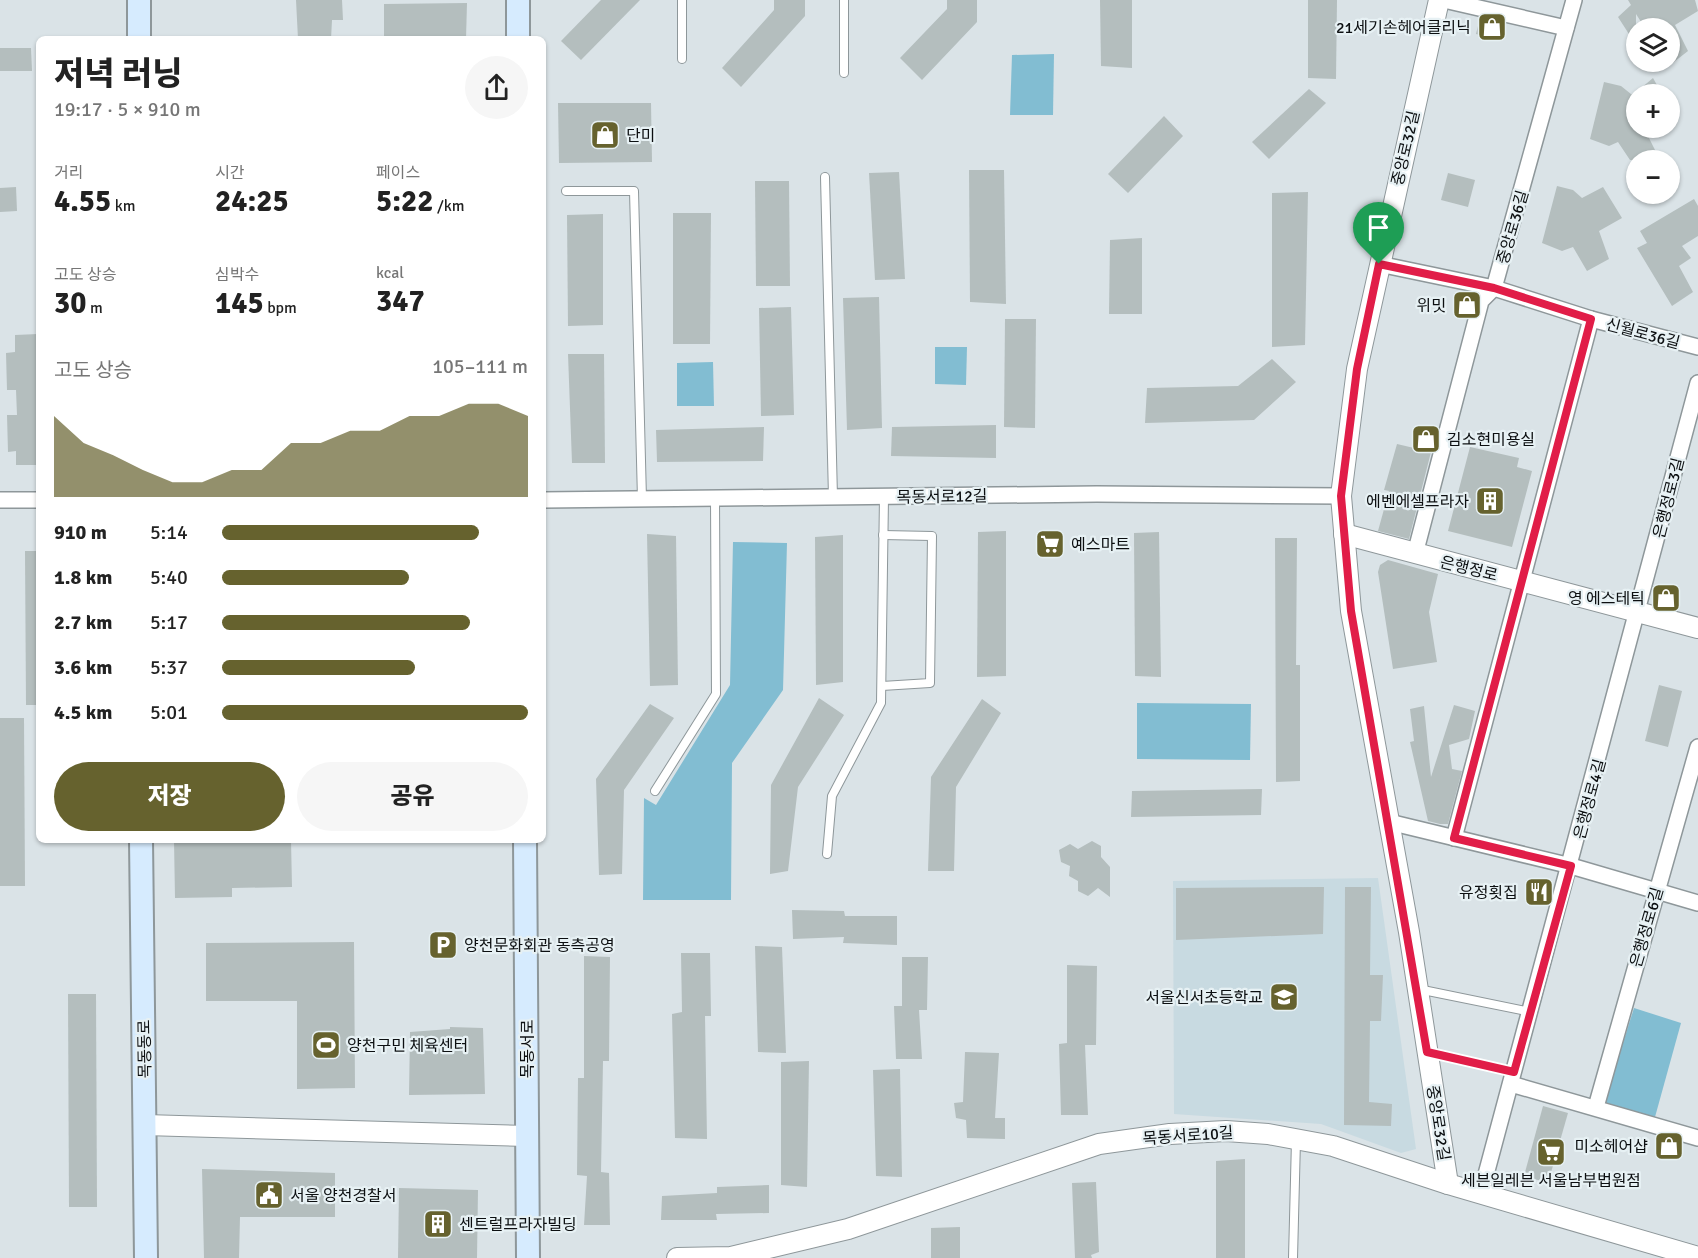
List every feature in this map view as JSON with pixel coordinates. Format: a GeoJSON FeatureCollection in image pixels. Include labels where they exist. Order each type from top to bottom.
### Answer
{"type":"FeatureCollection","features":[{"type":"Feature","properties":{"kind":"main road"},"geometry":{"type":"LineString","coordinates":[[139,0],[139,36]]}},
{"type":"Feature","properties":{"kind":"main road"},"geometry":{"type":"LineString","coordinates":[[518,0],[518,36]]}},
{"type":"Feature","properties":{"kind":"main road","name":"목동동로"},"geometry":{"type":"LineString","coordinates":[[141,843],[146,1258]]}},
{"type":"Feature","properties":{"kind":"main road","name":"목동서로"},"geometry":{"type":"LineString","coordinates":[[525,843],[528,1258]]}},
{"type":"Feature","properties":{"kind":"street","name":"중앙로32길"},"geometry":{"type":"LineString","coordinates":[[1439,0],[1357,369],[1341,496],[1351,611],[1418,989],[1448,1184]]}},
{"type":"Feature","properties":{"kind":"street"},"geometry":{"type":"LineString","coordinates":[[1444,0],[1566,28]]}},
{"type":"Feature","properties":{"kind":"street","name":"중앙로36길"},"geometry":{"type":"LineString","coordinates":[[1415,555],[1481,301],[1494,288],[1574,0]]}},
{"type":"Feature","properties":{"kind":"street","name":"신월로36길"},"geometry":{"type":"LineString","coordinates":[[1379,264],[1494,288],[1591,319],[1698,347]]}},
{"type":"Feature","properties":{"kind":"street"},"geometry":{"type":"LineString","coordinates":[[1454,838],[1591,319]]}},
{"type":"Feature","properties":{"kind":"street","name":"은행정로3길"},"geometry":{"type":"LineString","coordinates":[[1639,612],[1698,383]]}},
{"type":"Feature","properties":{"kind":"street","name":"목동서로12길"},"geometry":{"type":"LineString","coordinates":[[546,500],[884,496],[1341,496]]}},
{"type":"Feature","properties":{"kind":"street"},"geometry":{"type":"LineString","coordinates":[[0,500],[36,500]]}},
{"type":"Feature","properties":{"kind":"street","name":"은행정로"},"geometry":{"type":"LineString","coordinates":[[1344,534],[1415,555],[1698,628]]}},
{"type":"Feature","properties":{"kind":"street","name":"은행정로4길"},"geometry":{"type":"LineString","coordinates":[[1481,1193],[1639,612]]}},
{"type":"Feature","properties":{"kind":"street","name":"은행정로6길"},"geometry":{"type":"LineString","coordinates":[[1596,1107],[1698,747]]}},
{"type":"Feature","properties":{"kind":"street"},"geometry":{"type":"LineString","coordinates":[[1389,822],[1571,866],[1698,903]]}},
{"type":"Feature","properties":{"kind":"street"},"geometry":{"type":"LineString","coordinates":[[1513,1078],[1596,1107],[1698,1138]]}},
{"type":"Feature","properties":{"kind":"street"},"geometry":{"type":"LineString","coordinates":[[145,1125],[527,1136]]}},
{"type":"Feature","properties":{"kind":"street","name":"목동서로10길"},"geometry":{"type":"LineString","coordinates":[[677,1258],[731,1257],[848,1229],[1099,1144],[1170,1134],[1226,1131],[1296,1138],[1334,1146],[1448,1184],[1698,1257]]}},
{"type":"Feature","properties":{"kind":"lane"},"geometry":{"type":"LineString","coordinates":[[682,0],[682,58]]}},
{"type":"Feature","properties":{"kind":"lane"},"geometry":{"type":"LineString","coordinates":[[844,0],[844,73]]}},
{"type":"Feature","properties":{"kind":"lane"},"geometry":{"type":"LineString","coordinates":[[825,177],[833,497]]}},
{"type":"Feature","properties":{"kind":"lane"},"geometry":{"type":"LineString","coordinates":[[566,191],[634,191],[642,499]]}},
{"type":"Feature","properties":{"kind":"lane"},"geometry":{"type":"LineString","coordinates":[[827,854],[832,796],[881,703],[884,496]]}},
{"type":"Feature","properties":{"kind":"lane"},"geometry":{"type":"LineString","coordinates":[[655,791],[716,694],[715,498]]}},
{"type":"Feature","properties":{"kind":"lane"},"geometry":{"type":"LineString","coordinates":[[882,686],[930,683],[932,536],[883,535]]}},
{"type":"Feature","properties":{"kind":"lane"},"geometry":{"type":"LineString","coordinates":[[1418,989],[1531,1012]]}},
{"type":"Feature","properties":{"kind":"lane"},"geometry":{"type":"LineString","coordinates":[[1427,1052],[1513,1078]]}},
{"type":"Feature","properties":{"kind":"lane"},"geometry":{"type":"LineString","coordinates":[[1293,1258],[1296,1138]]}},
{"type":"Feature","properties":{"kind":"shaded area"},"geometry":{"type":"Polygon","coordinates":[[[1054,54],[1053,115],[1010,115],[1012,55],[1054,54]]]}},
{"type":"Feature","properties":{"kind":"shaded area"},"geometry":{"type":"Polygon","coordinates":[[[935,347],[967,347],[966,385],[935,384],[935,347]]]}},
{"type":"Feature","properties":{"kind":"shaded area"},"geometry":{"type":"Polygon","coordinates":[[[713,362],[714,406],[677,406],[677,363],[713,362]]]}},
{"type":"Feature","properties":{"kind":"shaded area"},"geometry":{"type":"Polygon","coordinates":[[[733,542],[787,543],[783,690],[732,763],[731,900],[643,900],[644,798],[656,805],[730,685],[733,542]]]}},
{"type":"Feature","properties":{"kind":"shaded area"},"geometry":{"type":"Polygon","coordinates":[[[1137,703],[1251,704],[1250,760],[1137,759],[1137,703]]]}},
{"type":"Feature","properties":{"kind":"shaded area","name":"서울신서초등학교"},"geometry":{"type":"Polygon","coordinates":[[[1378,878],[1416,1149],[1401,1153],[1321,1124],[1174,1114],[1173,881],[1378,878]]]}},
{"type":"Feature","properties":{"kind":"shaded area"},"geometry":{"type":"Polygon","coordinates":[[[1634,1008],[1681,1023],[1655,1117],[1604,1103],[1634,1008]]]}},
{"type":"Feature","properties":{"kind":"building"},"geometry":{"type":"Polygon","coordinates":[[[296,0],[342,0],[343,20],[332,20],[331,36],[298,36],[296,0]]]}},
{"type":"Feature","properties":{"kind":"building"},"geometry":{"type":"Polygon","coordinates":[[[601,0],[640,0],[581,60],[561,41],[601,0]]]}},
{"type":"Feature","properties":{"kind":"building"},"geometry":{"type":"Polygon","coordinates":[[[774,0],[805,0],[805,16],[741,87],[722,68],[774,10],[774,0]]]}},
{"type":"Feature","properties":{"kind":"building"},"geometry":{"type":"Polygon","coordinates":[[[947,0],[977,0],[977,22],[922,80],[900,58],[947,9],[947,0]]]}},
{"type":"Feature","properties":{"kind":"building"},"geometry":{"type":"Polygon","coordinates":[[[1100,0],[1132,0],[1132,68],[1101,66],[1100,0]]]}},
{"type":"Feature","properties":{"kind":"building"},"geometry":{"type":"Polygon","coordinates":[[[1308,0],[1337,0],[1336,79],[1308,78],[1308,0]]]}},
{"type":"Feature","properties":{"kind":"building"},"geometry":{"type":"Polygon","coordinates":[[[1628,0],[1695,0],[1698,11],[1680,22],[1680,18],[1639,18],[1636,14],[1636,18],[1626,18],[1626,29],[1618,17],[1631,5],[1628,0]]]}},
{"type":"Feature","properties":{"kind":"building"},"geometry":{"type":"Polygon","coordinates":[[[467,3],[466,36],[384,36],[384,4],[467,3]]]}},
{"type":"Feature","properties":{"kind":"building"},"geometry":{"type":"Polygon","coordinates":[[[1480,18],[1497,22],[1492,38],[1476,34],[1480,18]]]}},
{"type":"Feature","properties":{"kind":"building"},"geometry":{"type":"Polygon","coordinates":[[[1680,35],[1688,51],[1680,57],[1680,35]]]}},
{"type":"Feature","properties":{"kind":"building"},"geometry":{"type":"Polygon","coordinates":[[[0,48],[31,48],[32,71],[0,71],[0,48]]]}},
{"type":"Feature","properties":{"kind":"building"},"geometry":{"type":"Polygon","coordinates":[[[1653,78],[1656,84],[1646,84],[1653,78]]]}},
{"type":"Feature","properties":{"kind":"building"},"geometry":{"type":"Polygon","coordinates":[[[1604,82],[1621,86],[1626,90],[1626,138],[1649,138],[1655,150],[1626,150],[1626,154],[1618,142],[1609,146],[1590,139],[1604,82]]]}},
{"type":"Feature","properties":{"kind":"building"},"geometry":{"type":"Polygon","coordinates":[[[1309,89],[1326,103],[1269,159],[1252,142],[1309,89]]]}},
{"type":"Feature","properties":{"kind":"building"},"geometry":{"type":"Polygon","coordinates":[[[558,103],[651,103],[652,162],[559,163],[558,103]]]}},
{"type":"Feature","properties":{"kind":"building"},"geometry":{"type":"Polygon","coordinates":[[[1164,116],[1183,136],[1128,193],[1108,174],[1164,116]]]}},
{"type":"Feature","properties":{"kind":"building"},"geometry":{"type":"Polygon","coordinates":[[[969,170],[1004,170],[1006,304],[970,302],[969,170]]]}},
{"type":"Feature","properties":{"kind":"building"},"geometry":{"type":"Polygon","coordinates":[[[899,172],[905,279],[875,280],[869,173],[899,172]]]}},
{"type":"Feature","properties":{"kind":"building"},"geometry":{"type":"Polygon","coordinates":[[[1448,173],[1475,180],[1468,207],[1441,200],[1448,173]]]}},
{"type":"Feature","properties":{"kind":"building"},"geometry":{"type":"Polygon","coordinates":[[[755,181],[789,181],[790,286],[756,286],[755,181]]]}},
{"type":"Feature","properties":{"kind":"building"},"geometry":{"type":"Polygon","coordinates":[[[1557,186],[1573,190],[1582,198],[1603,187],[1622,218],[1599,231],[1609,259],[1587,271],[1573,247],[1562,251],[1542,243],[1557,186]]]}},
{"type":"Feature","properties":{"kind":"building"},"geometry":{"type":"Polygon","coordinates":[[[16,187],[17,211],[0,212],[0,188],[16,187]]]}},
{"type":"Feature","properties":{"kind":"building"},"geometry":{"type":"Polygon","coordinates":[[[1308,192],[1305,345],[1272,347],[1272,193],[1308,192]]]}},
{"type":"Feature","properties":{"kind":"building"},"geometry":{"type":"Polygon","coordinates":[[[1694,199],[1698,206],[1698,236],[1682,246],[1691,258],[1679,266],[1693,292],[1672,306],[1637,248],[1647,243],[1640,231],[1694,199]]]}},
{"type":"Feature","properties":{"kind":"building"},"geometry":{"type":"Polygon","coordinates":[[[673,213],[711,213],[710,344],[673,344],[673,213]]]}},
{"type":"Feature","properties":{"kind":"building"},"geometry":{"type":"Polygon","coordinates":[[[603,214],[603,325],[568,326],[567,215],[603,214]]]}},
{"type":"Feature","properties":{"kind":"building"},"geometry":{"type":"Polygon","coordinates":[[[1142,238],[1142,314],[1109,314],[1110,240],[1142,238]]]}},
{"type":"Feature","properties":{"kind":"building"},"geometry":{"type":"Polygon","coordinates":[[[879,297],[882,428],[847,430],[843,298],[879,297]]]}},
{"type":"Feature","properties":{"kind":"building"},"geometry":{"type":"Polygon","coordinates":[[[791,307],[794,415],[761,416],[759,308],[791,307]]]}},
{"type":"Feature","properties":{"kind":"building"},"geometry":{"type":"Polygon","coordinates":[[[1005,319],[1036,319],[1035,428],[1004,427],[1005,319]]]}},
{"type":"Feature","properties":{"kind":"building"},"geometry":{"type":"Polygon","coordinates":[[[36,334],[36,465],[16,465],[16,451],[8,452],[7,415],[17,415],[16,390],[7,390],[6,353],[15,352],[15,335],[36,334]]]}},
{"type":"Feature","properties":{"kind":"building"},"geometry":{"type":"Polygon","coordinates":[[[568,354],[604,354],[605,463],[572,463],[568,354]]]}},
{"type":"Feature","properties":{"kind":"building"},"geometry":{"type":"Polygon","coordinates":[[[1272,359],[1296,382],[1254,420],[1145,423],[1147,388],[1238,386],[1272,359]]]}},
{"type":"Feature","properties":{"kind":"building"},"geometry":{"type":"Polygon","coordinates":[[[996,425],[996,458],[891,456],[892,427],[996,425]]]}},
{"type":"Feature","properties":{"kind":"building"},"geometry":{"type":"Polygon","coordinates":[[[764,427],[763,461],[657,462],[656,430],[764,427]]]}},
{"type":"Feature","properties":{"kind":"building"},"geometry":{"type":"Polygon","coordinates":[[[1397,444],[1431,452],[1409,539],[1378,531],[1389,491],[1384,490],[1397,444]]]}},
{"type":"Feature","properties":{"kind":"building","name":"에벤에셀프라자"},"geometry":{"type":"Polygon","coordinates":[[[1470,447],[1519,458],[1517,467],[1532,471],[1512,547],[1448,531],[1470,447]]]}},
{"type":"Feature","properties":{"kind":"building"},"geometry":{"type":"Polygon","coordinates":[[[1006,531],[1006,676],[977,677],[978,532],[1006,531]]]}},
{"type":"Feature","properties":{"kind":"building"},"geometry":{"type":"Polygon","coordinates":[[[1159,532],[1161,677],[1135,676],[1134,533],[1159,532]]]}},
{"type":"Feature","properties":{"kind":"building"},"geometry":{"type":"Polygon","coordinates":[[[647,534],[676,536],[678,685],[650,686],[647,534]]]}},
{"type":"Feature","properties":{"kind":"building"},"geometry":{"type":"Polygon","coordinates":[[[843,535],[843,682],[816,685],[815,537],[843,535]]]}},
{"type":"Feature","properties":{"kind":"building"},"geometry":{"type":"Polygon","coordinates":[[[1275,538],[1297,538],[1296,665],[1300,665],[1300,781],[1276,782],[1275,538]]]}},
{"type":"Feature","properties":{"kind":"building"},"geometry":{"type":"Polygon","coordinates":[[[25,551],[36,551],[36,705],[26,705],[25,551]]]}},
{"type":"Feature","properties":{"kind":"building"},"geometry":{"type":"Polygon","coordinates":[[[1388,560],[1438,574],[1429,612],[1437,662],[1393,669],[1378,572],[1380,565],[1388,560]]]}},
{"type":"Feature","properties":{"kind":"building"},"geometry":{"type":"Polygon","coordinates":[[[1659,685],[1682,691],[1668,747],[1645,741],[1659,685]]]}},
{"type":"Feature","properties":{"kind":"building"},"geometry":{"type":"Polygon","coordinates":[[[819,698],[844,715],[798,787],[788,871],[770,874],[771,785],[819,698]]]}},
{"type":"Feature","properties":{"kind":"building"},"geometry":{"type":"Polygon","coordinates":[[[982,699],[1001,713],[956,787],[954,871],[928,871],[931,777],[982,699]]]}},
{"type":"Feature","properties":{"kind":"building"},"geometry":{"type":"Polygon","coordinates":[[[650,704],[674,718],[624,790],[622,874],[599,875],[596,779],[650,704]]]}},
{"type":"Feature","properties":{"kind":"building"},"geometry":{"type":"Polygon","coordinates":[[[1454,705],[1475,711],[1469,739],[1449,745],[1452,769],[1462,771],[1448,824],[1440,824],[1428,821],[1410,742],[1414,741],[1410,709],[1424,706],[1431,777],[1454,705]]]}},
{"type":"Feature","properties":{"kind":"building"},"geometry":{"type":"Polygon","coordinates":[[[0,718],[24,718],[25,886],[0,886],[0,718]]]}},
{"type":"Feature","properties":{"kind":"building"},"geometry":{"type":"Polygon","coordinates":[[[1262,789],[1261,815],[1131,817],[1132,791],[1262,789]]]}},
{"type":"Feature","properties":{"kind":"building"},"geometry":{"type":"Polygon","coordinates":[[[1092,841],[1101,846],[1101,857],[1110,867],[1110,897],[1098,888],[1088,896],[1078,891],[1078,881],[1069,876],[1070,866],[1061,862],[1059,850],[1070,844],[1078,849],[1092,841]]]}},
{"type":"Feature","properties":{"kind":"building"},"geometry":{"type":"Polygon","coordinates":[[[174,843],[291,843],[292,887],[232,888],[232,897],[175,898],[174,843]]]}},
{"type":"Feature","properties":{"kind":"building"},"geometry":{"type":"Polygon","coordinates":[[[1324,887],[1323,934],[1176,940],[1176,888],[1324,887]]]}},
{"type":"Feature","properties":{"kind":"building"},"geometry":{"type":"Polygon","coordinates":[[[1345,887],[1371,887],[1370,975],[1383,975],[1381,1021],[1370,1021],[1369,1102],[1392,1104],[1391,1126],[1344,1125],[1345,887]]]}},
{"type":"Feature","properties":{"kind":"building"},"geometry":{"type":"Polygon","coordinates":[[[792,910],[844,911],[845,916],[897,916],[897,945],[843,943],[844,937],[793,939],[792,910]]]}},
{"type":"Feature","properties":{"kind":"building","name":"양천구민 체육센터"},"geometry":{"type":"Polygon","coordinates":[[[354,942],[355,1088],[297,1089],[297,1001],[206,1001],[206,943],[354,942]]]}},
{"type":"Feature","properties":{"kind":"building"},"geometry":{"type":"Polygon","coordinates":[[[755,946],[782,947],[786,1053],[758,1052],[755,946]]]}},
{"type":"Feature","properties":{"kind":"building"},"geometry":{"type":"Polygon","coordinates":[[[681,953],[710,953],[711,1016],[705,1016],[707,1139],[675,1138],[672,1014],[682,1012],[681,953]]]}},
{"type":"Feature","properties":{"kind":"building"},"geometry":{"type":"Polygon","coordinates":[[[584,956],[610,957],[609,1061],[603,1061],[601,1172],[609,1173],[610,1225],[584,1225],[587,1176],[577,1175],[578,1078],[584,1078],[584,956]]]}},
{"type":"Feature","properties":{"kind":"building"},"geometry":{"type":"Polygon","coordinates":[[[902,957],[928,957],[927,1010],[919,1010],[922,1059],[896,1059],[894,1006],[902,1006],[902,957]]]}},
{"type":"Feature","properties":{"kind":"building"},"geometry":{"type":"Polygon","coordinates":[[[1067,965],[1097,966],[1096,1045],[1085,1045],[1088,1115],[1061,1115],[1059,1044],[1067,1043],[1067,965]]]}},
{"type":"Feature","properties":{"kind":"building"},"geometry":{"type":"Polygon","coordinates":[[[68,994],[96,994],[97,1207],[69,1207],[68,994]]]}},
{"type":"Feature","properties":{"kind":"building"},"geometry":{"type":"Polygon","coordinates":[[[450,1027],[483,1028],[485,1094],[409,1095],[410,1032],[450,1029],[450,1027]]]}},
{"type":"Feature","properties":{"kind":"building"},"geometry":{"type":"Polygon","coordinates":[[[965,1052],[999,1053],[995,1118],[1005,1118],[1005,1139],[967,1138],[966,1120],[956,1118],[954,1103],[963,1102],[965,1052]]]}},
{"type":"Feature","properties":{"kind":"building"},"geometry":{"type":"Polygon","coordinates":[[[809,1061],[807,1187],[781,1185],[781,1062],[809,1061]]]}},
{"type":"Feature","properties":{"kind":"building"},"geometry":{"type":"Polygon","coordinates":[[[900,1069],[902,1177],[876,1176],[873,1070],[900,1069]]]}},
{"type":"Feature","properties":{"kind":"building"},"geometry":{"type":"Polygon","coordinates":[[[1543,1106],[1568,1113],[1548,1183],[1524,1176],[1543,1106]]]}},
{"type":"Feature","properties":{"kind":"building"},"geometry":{"type":"Polygon","coordinates":[[[1245,1159],[1245,1258],[1216,1258],[1216,1161],[1245,1159]]]}},
{"type":"Feature","properties":{"kind":"building","name":"서울 양천경찰서"},"geometry":{"type":"Polygon","coordinates":[[[202,1169],[335,1173],[335,1217],[240,1217],[239,1258],[204,1258],[202,1169]]]}},
{"type":"Feature","properties":{"kind":"building"},"geometry":{"type":"Polygon","coordinates":[[[1096,1182],[1099,1252],[1091,1255],[1092,1258],[1075,1258],[1072,1183],[1096,1182]]]}},
{"type":"Feature","properties":{"kind":"building"},"geometry":{"type":"Polygon","coordinates":[[[769,1185],[769,1213],[716,1214],[717,1220],[661,1220],[662,1196],[717,1193],[717,1187],[769,1185]]]}},
{"type":"Feature","properties":{"kind":"building","name":"센트럴프라자빌딩"},"geometry":{"type":"Polygon","coordinates":[[[399,1188],[478,1190],[477,1258],[398,1258],[399,1188]]]}},
{"type":"Feature","properties":{"kind":"building"},"geometry":{"type":"Polygon","coordinates":[[[960,1227],[960,1258],[931,1258],[931,1228],[960,1227]]]}},
{"type":"Feature","properties":{"kind":"place","name":"21세기손헤어클리닉"},"geometry":{"type":"Point","coordinates":[1492,27]}},
{"type":"Feature","properties":{"kind":"place","name":"단미"},"geometry":{"type":"Point","coordinates":[605,135]}},
{"type":"Feature","properties":{"kind":"place","name":"위밋"},"geometry":{"type":"Point","coordinates":[1467,305]}},
{"type":"Feature","properties":{"kind":"place","name":"김소현미용실"},"geometry":{"type":"Point","coordinates":[1426,439]}},
{"type":"Feature","properties":{"kind":"place","name":"에벤에셀프라자"},"geometry":{"type":"Point","coordinates":[1490,501]}},
{"type":"Feature","properties":{"kind":"place","name":"예스마트"},"geometry":{"type":"Point","coordinates":[1050,544]}},
{"type":"Feature","properties":{"kind":"place","name":"영 에스테틱"},"geometry":{"type":"Point","coordinates":[1666,598]}},
{"type":"Feature","properties":{"kind":"place","name":"유정횟집"},"geometry":{"type":"Point","coordinates":[1539,892]}},
{"type":"Feature","properties":{"kind":"place","name":"양천문화회관 동측공영"},"geometry":{"type":"Point","coordinates":[443,945]}},
{"type":"Feature","properties":{"kind":"place","name":"서울신서초등학교"},"geometry":{"type":"Point","coordinates":[1284,997]}},
{"type":"Feature","properties":{"kind":"place","name":"양천구민 체육센터"},"geometry":{"type":"Point","coordinates":[326,1045]}},
{"type":"Feature","properties":{"kind":"place","name":"미소헤어샵"},"geometry":{"type":"Point","coordinates":[1669,1146]}},
{"type":"Feature","properties":{"kind":"place","name":"세븐일레븐 서울남부법원점"},"geometry":{"type":"Point","coordinates":[1551,1152]}},
{"type":"Feature","properties":{"kind":"place","name":"서울 양천경찰서"},"geometry":{"type":"Point","coordinates":[269,1195]}},
{"type":"Feature","properties":{"kind":"place","name":"센트럴프라자빌딩"},"geometry":{"type":"Point","coordinates":[438,1224]}},
{"type":"Feature","properties":{"kind":"route"},"geometry":{"type":"LineString","coordinates":[[1379,264],[1494,288],[1591,319],[1454,838],[1571,866],[1514,1072],[1427,1052],[1409,932],[1351,611],[1341,496],[1357,369],[1379,264]]}}]}
